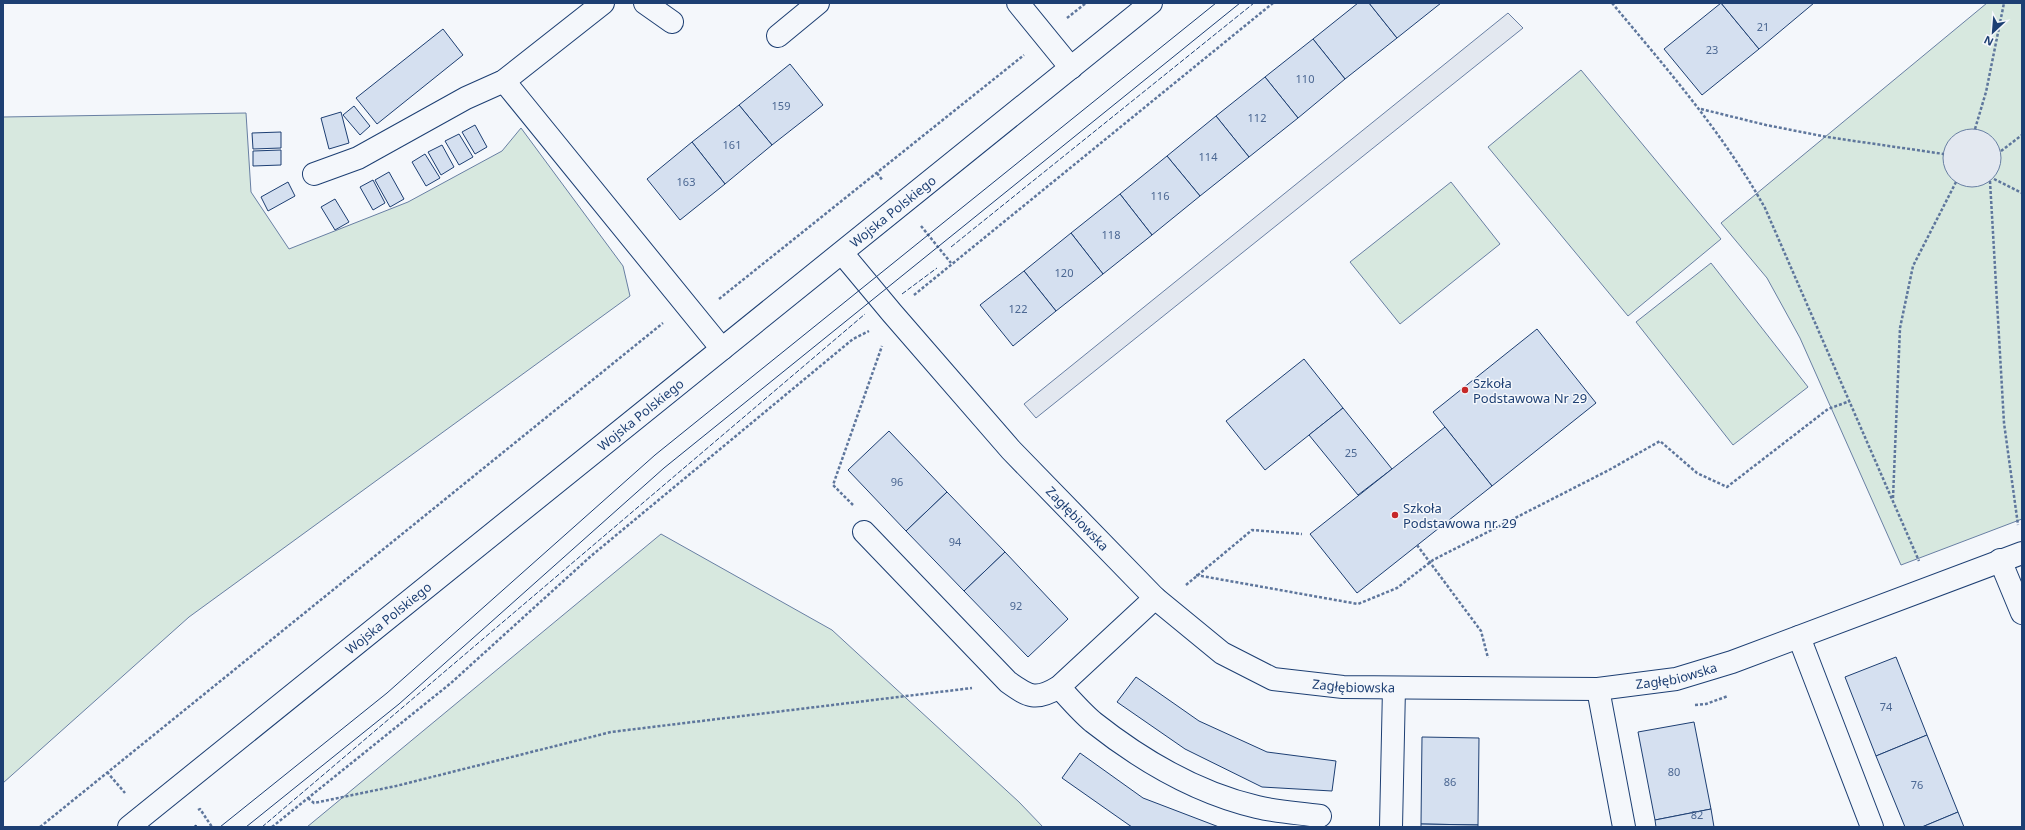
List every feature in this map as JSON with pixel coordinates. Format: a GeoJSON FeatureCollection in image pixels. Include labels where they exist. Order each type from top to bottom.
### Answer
{"type":"FeatureCollection","features":[{"type":"Feature","properties":{"kind":"street"},"geometry":{"type":"LineString","coordinates":[[314,174],[358,158],[466,98],[504,81],[603,3]]}},
{"type":"Feature","properties":{"kind":"street"},"geometry":{"type":"LineString","coordinates":[[645,3],[672,22]]}},
{"type":"Feature","properties":{"kind":"street"},"geometry":{"type":"LineString","coordinates":[[778,36],[818,3]]}},
{"type":"Feature","properties":{"kind":"street"},"geometry":{"type":"LineString","coordinates":[[1018,3],[1071,68]]}},
{"type":"Feature","properties":{"kind":"street","name":"Wojska Polskiego"},"geometry":{"type":"LineString","coordinates":[[129,827],[1151,3]]}},
{"type":"Feature","properties":{"kind":"street"},"geometry":{"type":"LineString","coordinates":[[504,81],[722,349]]}},
{"type":"Feature","properties":{"kind":"street","name":"Zagłębiowska"},"geometry":{"type":"LineString","coordinates":[[842,253],[892,314],[1011,450],[1155,598],[1222,653],[1273,679],[1343,688],[1598,689],[1676,679],[1732,662],[2022,553]]}},
{"type":"Feature","properties":{"kind":"street"},"geometry":{"type":"LineString","coordinates":[[864,532],[1008,682],[1025,694],[1044,696],[1059,687],[1155,598]]}},
{"type":"Feature","properties":{"kind":"street"},"geometry":{"type":"LineString","coordinates":[[2000,560],[2022,613]]}},
{"type":"Feature","properties":{"kind":"street"},"geometry":{"type":"LineString","coordinates":[[1799,637],[1872,827]]}},
{"type":"Feature","properties":{"kind":"street"},"geometry":{"type":"LineString","coordinates":[[1059,687],[1092,721],[1169,774],[1211,792],[1257,807],[1320,816]]}},
{"type":"Feature","properties":{"kind":"street"},"geometry":{"type":"LineString","coordinates":[[1391,827],[1394,688]]}},
{"type":"Feature","properties":{"kind":"street"},"geometry":{"type":"LineString","coordinates":[[1598,689],[1624,827]]}},
{"type":"Feature","properties":{"kind":"path"},"geometry":{"type":"LineString","coordinates":[[717,301],[1086,3]]}},
{"type":"Feature","properties":{"kind":"path"},"geometry":{"type":"LineString","coordinates":[[272,827],[451,683],[615,536],[853,339],[874,328],[892,314],[951,263],[1273,3]]}},
{"type":"Feature","properties":{"kind":"path"},"geometry":{"type":"LineString","coordinates":[[1612,3],[1700,109],[1750,180],[1765,208],[1920,564]]}},
{"type":"Feature","properties":{"kind":"path"},"geometry":{"type":"LineString","coordinates":[[1975,129],[1986,92],[2004,3]]}},
{"type":"Feature","properties":{"kind":"path"},"geometry":{"type":"LineString","coordinates":[[1700,109],[1766,125],[1827,137],[1944,154]]}},
{"type":"Feature","properties":{"kind":"path"},"geometry":{"type":"LineString","coordinates":[[2000,151],[2022,135]]}},
{"type":"Feature","properties":{"kind":"path"},"geometry":{"type":"LineString","coordinates":[[1994,179],[2022,193]]}},
{"type":"Feature","properties":{"kind":"path"},"geometry":{"type":"LineString","coordinates":[[1990,181],[2004,423],[2018,532]]}},
{"type":"Feature","properties":{"kind":"path"},"geometry":{"type":"LineString","coordinates":[[1893,501],[1900,328],[1913,266],[1956,182]]}},
{"type":"Feature","properties":{"kind":"path"},"geometry":{"type":"LineString","coordinates":[[40,827],[667,320]]}},
{"type":"Feature","properties":{"kind":"path"},"geometry":{"type":"LineString","coordinates":[[855,507],[833,485],[884,339],[874,328]]}},
{"type":"Feature","properties":{"kind":"path"},"geometry":{"type":"LineString","coordinates":[[1196,575],[1358,604],[1397,588],[1430,562],[1609,470],[1660,441],[1697,473],[1727,486],[1828,409],[1850,401]]}},
{"type":"Feature","properties":{"kind":"path"},"geometry":{"type":"LineString","coordinates":[[1183,588],[1196,575],[1252,530],[1302,534]]}},
{"type":"Feature","properties":{"kind":"path"},"geometry":{"type":"LineString","coordinates":[[1417,546],[1481,630],[1488,663]]}},
{"type":"Feature","properties":{"kind":"path"},"geometry":{"type":"LineString","coordinates":[[308,798],[314,803],[396,786],[611,732],[957,690],[1008,682]]}},
{"type":"Feature","properties":{"kind":"path"},"geometry":{"type":"LineString","coordinates":[[1691,706],[1706,704],[1729,696]]}},
{"type":"Feature","properties":{"kind":"path"},"geometry":{"type":"LineString","coordinates":[[194,814],[200,809],[212,827]]}},
{"type":"Feature","properties":{"kind":"shaded area"},"geometry":{"type":"Polygon","coordinates":[[[1987,3],[2022,3],[2022,519],[1901,565],[1800,338],[1767,278],[1721,223],[1987,3]]]}},
{"type":"Feature","properties":{"kind":"shaded area"},"geometry":{"type":"Polygon","coordinates":[[[1508,13],[1523,28],[1036,418],[1024,404],[1508,13]]]}},
{"type":"Feature","properties":{"kind":"shaded area"},"geometry":{"type":"Polygon","coordinates":[[[1581,70],[1721,239],[1628,316],[1488,147],[1581,70]]]}},
{"type":"Feature","properties":{"kind":"shaded area"},"geometry":{"type":"Polygon","coordinates":[[[246,113],[251,192],[289,249],[408,202],[502,151],[521,128],[623,266],[630,296],[189,617],[3,783],[3,117],[246,113]]]}},
{"type":"Feature","properties":{"kind":"shaded area"},"geometry":{"type":"Polygon","coordinates":[[[1972,129],[1983,131],[1993,137],[1999,147],[2001,158],[1999,169],[1993,179],[1983,185],[1972,187],[1961,185],[1951,179],[1945,169],[1943,158],[1945,147],[1951,137],[1961,131],[1972,129]]]}},
{"type":"Feature","properties":{"kind":"shaded area"},"geometry":{"type":"Polygon","coordinates":[[[1451,182],[1500,244],[1400,324],[1350,262],[1451,182]]]}},
{"type":"Feature","properties":{"kind":"shaded area"},"geometry":{"type":"Polygon","coordinates":[[[1711,263],[1808,387],[1733,445],[1636,322],[1711,263]]]}},
{"type":"Feature","properties":{"kind":"shaded area"},"geometry":{"type":"Polygon","coordinates":[[[661,534],[832,630],[1019,802],[1043,827],[307,827],[661,534]]]}},
{"type":"Feature","properties":{"kind":"building"},"geometry":{"type":"Polygon","coordinates":[[[1358,3],[1369,3],[1397,38],[1345,79],[1313,39],[1358,3]]]}},
{"type":"Feature","properties":{"kind":"building"},"geometry":{"type":"Polygon","coordinates":[[[1369,3],[1441,3],[1397,38],[1369,3]]]}},
{"type":"Feature","properties":{"kind":"building"},"geometry":{"type":"Polygon","coordinates":[[[1721,3],[1759,49],[1702,95],[1664,49],[1721,3]]]}},
{"type":"Feature","properties":{"kind":"building"},"geometry":{"type":"Polygon","coordinates":[[[1721,3],[1814,3],[1759,49],[1721,3]]]}},
{"type":"Feature","properties":{"kind":"building"},"geometry":{"type":"Polygon","coordinates":[[[443,29],[463,55],[377,124],[356,98],[443,29]]]}},
{"type":"Feature","properties":{"kind":"building"},"geometry":{"type":"Polygon","coordinates":[[[1313,39],[1345,79],[1298,118],[1265,77],[1313,39]]]}},
{"type":"Feature","properties":{"kind":"building"},"geometry":{"type":"Polygon","coordinates":[[[790,64],[823,105],[772,145],[739,105],[790,64]]]}},
{"type":"Feature","properties":{"kind":"building"},"geometry":{"type":"Polygon","coordinates":[[[1265,77],[1298,118],[1249,157],[1216,116],[1265,77]]]}},
{"type":"Feature","properties":{"kind":"building"},"geometry":{"type":"Polygon","coordinates":[[[739,105],[772,145],[725,184],[692,142],[739,105]]]}},
{"type":"Feature","properties":{"kind":"building"},"geometry":{"type":"Polygon","coordinates":[[[354,106],[370,126],[360,135],[343,115],[354,106]]]}},
{"type":"Feature","properties":{"kind":"building"},"geometry":{"type":"Polygon","coordinates":[[[341,112],[349,143],[329,149],[321,118],[341,112]]]}},
{"type":"Feature","properties":{"kind":"building"},"geometry":{"type":"Polygon","coordinates":[[[1216,116],[1249,157],[1200,196],[1167,156],[1216,116]]]}},
{"type":"Feature","properties":{"kind":"building"},"geometry":{"type":"Polygon","coordinates":[[[475,125],[487,147],[475,154],[462,132],[475,125]]]}},
{"type":"Feature","properties":{"kind":"building"},"geometry":{"type":"Polygon","coordinates":[[[281,132],[281,148],[253,149],[252,133],[281,132]]]}},
{"type":"Feature","properties":{"kind":"building"},"geometry":{"type":"Polygon","coordinates":[[[459,134],[473,157],[459,165],[445,141],[459,134]]]}},
{"type":"Feature","properties":{"kind":"building"},"geometry":{"type":"Polygon","coordinates":[[[692,142],[725,184],[680,220],[647,179],[692,142]]]}},
{"type":"Feature","properties":{"kind":"building"},"geometry":{"type":"Polygon","coordinates":[[[442,145],[454,167],[441,175],[428,152],[442,145]]]}},
{"type":"Feature","properties":{"kind":"building"},"geometry":{"type":"Polygon","coordinates":[[[281,150],[281,165],[253,166],[253,151],[281,150]]]}},
{"type":"Feature","properties":{"kind":"building"},"geometry":{"type":"Polygon","coordinates":[[[425,154],[440,178],[426,186],[412,162],[425,154]]]}},
{"type":"Feature","properties":{"kind":"building"},"geometry":{"type":"Polygon","coordinates":[[[1167,156],[1200,196],[1152,235],[1120,194],[1167,156]]]}},
{"type":"Feature","properties":{"kind":"building"},"geometry":{"type":"Polygon","coordinates":[[[389,172],[404,199],[390,207],[375,180],[389,172]]]}},
{"type":"Feature","properties":{"kind":"building"},"geometry":{"type":"Polygon","coordinates":[[[373,180],[385,203],[373,210],[360,187],[373,180]]]}},
{"type":"Feature","properties":{"kind":"building"},"geometry":{"type":"Polygon","coordinates":[[[288,182],[295,196],[268,211],[261,197],[288,182]]]}},
{"type":"Feature","properties":{"kind":"building"},"geometry":{"type":"Polygon","coordinates":[[[1120,194],[1152,235],[1103,274],[1071,233],[1120,194]]]}},
{"type":"Feature","properties":{"kind":"building"},"geometry":{"type":"Polygon","coordinates":[[[335,199],[349,222],[335,230],[321,207],[335,199]]]}},
{"type":"Feature","properties":{"kind":"building"},"geometry":{"type":"Polygon","coordinates":[[[1071,233],[1103,274],[1056,311],[1024,271],[1071,233]]]}},
{"type":"Feature","properties":{"kind":"building"},"geometry":{"type":"Polygon","coordinates":[[[1024,271],[1056,311],[1013,346],[980,305],[1024,271]]]}},
{"type":"Feature","properties":{"kind":"building"},"geometry":{"type":"Polygon","coordinates":[[[1537,329],[1596,403],[1492,486],[1433,412],[1537,329]]]}},
{"type":"Feature","properties":{"kind":"building"},"geometry":{"type":"Polygon","coordinates":[[[1304,359],[1343,408],[1265,470],[1226,421],[1304,359]]]}},
{"type":"Feature","properties":{"kind":"building"},"geometry":{"type":"Polygon","coordinates":[[[1343,408],[1392,469],[1358,495],[1309,435],[1343,408]]]}},
{"type":"Feature","properties":{"kind":"building","name":"Szkoła Podstawowa nr. 29"},"geometry":{"type":"Polygon","coordinates":[[[1445,427],[1492,486],[1357,593],[1310,534],[1445,427]]]}},
{"type":"Feature","properties":{"kind":"building"},"geometry":{"type":"Polygon","coordinates":[[[889,431],[947,492],[906,531],[848,470],[889,431]]]}},
{"type":"Feature","properties":{"kind":"building"},"geometry":{"type":"Polygon","coordinates":[[[947,492],[1005,552],[964,591],[906,531],[947,492]]]}},
{"type":"Feature","properties":{"kind":"building"},"geometry":{"type":"Polygon","coordinates":[[[1005,552],[1068,619],[1028,657],[964,591],[1005,552]]]}},
{"type":"Feature","properties":{"kind":"building"},"geometry":{"type":"Polygon","coordinates":[[[1896,657],[1927,735],[1876,756],[1845,677],[1896,657]]]}},
{"type":"Feature","properties":{"kind":"building"},"geometry":{"type":"Polygon","coordinates":[[[1136,677],[1199,721],[1267,752],[1336,761],[1332,791],[1262,787],[1185,749],[1117,702],[1136,677]]]}},
{"type":"Feature","properties":{"kind":"building"},"geometry":{"type":"Polygon","coordinates":[[[1694,722],[1711,809],[1655,820],[1638,732],[1694,722]]]}},
{"type":"Feature","properties":{"kind":"building"},"geometry":{"type":"Polygon","coordinates":[[[1927,735],[1958,812],[1922,827],[1905,827],[1876,756],[1927,735]]]}},
{"type":"Feature","properties":{"kind":"building"},"geometry":{"type":"Polygon","coordinates":[[[1422,737],[1479,738],[1478,825],[1421,824],[1422,737]]]}},
{"type":"Feature","properties":{"kind":"building"},"geometry":{"type":"Polygon","coordinates":[[[1080,753],[1143,798],[1219,827],[1132,827],[1062,778],[1080,753]]]}},
{"type":"Feature","properties":{"kind":"building"},"geometry":{"type":"Polygon","coordinates":[[[1711,809],[1714,827],[1656,827],[1655,820],[1711,809]]]}},
{"type":"Feature","properties":{"kind":"building"},"geometry":{"type":"Polygon","coordinates":[[[1958,812],[1964,827],[1922,827],[1958,812]]]}},
{"type":"Feature","properties":{"kind":"building"},"geometry":{"type":"Polygon","coordinates":[[[1421,824],[1478,825],[1478,827],[1421,827],[1421,824]]]}},
{"type":"Feature","properties":{"kind":"tram line"},"geometry":{"type":"LineString","coordinates":[[220,827],[387,693],[655,455],[1216,3]]}},
{"type":"Feature","properties":{"kind":"tram line"},"geometry":{"type":"LineString","coordinates":[[246,827],[399,704],[664,468],[1240,3]]}},
{"type":"Feature","properties":{"kind":"fence"},"geometry":{"type":"LineString","coordinates":[[951,247],[1254,3]]}},
{"type":"Feature","properties":{"kind":"fence"},"geometry":{"type":"LineString","coordinates":[[902,294],[937,268]]}},
{"type":"Feature","properties":{"kind":"fence"},"geometry":{"type":"LineString","coordinates":[[262,827],[865,314]]}},
{"type":"Feature","properties":{"kind":"fence"},"geometry":{"type":"LineString","coordinates":[[193,827],[196,825],[197,827]]}},
{"type":"Feature","properties":{"kind":"place","name":"Szkoła Podstawowa Nr 29"},"geometry":{"type":"Point","coordinates":[1465,390]}},
{"type":"Feature","properties":{"kind":"place","name":"Szkoła Podstawowa nr. 29"},"geometry":{"type":"Point","coordinates":[1395,515]}}]}
